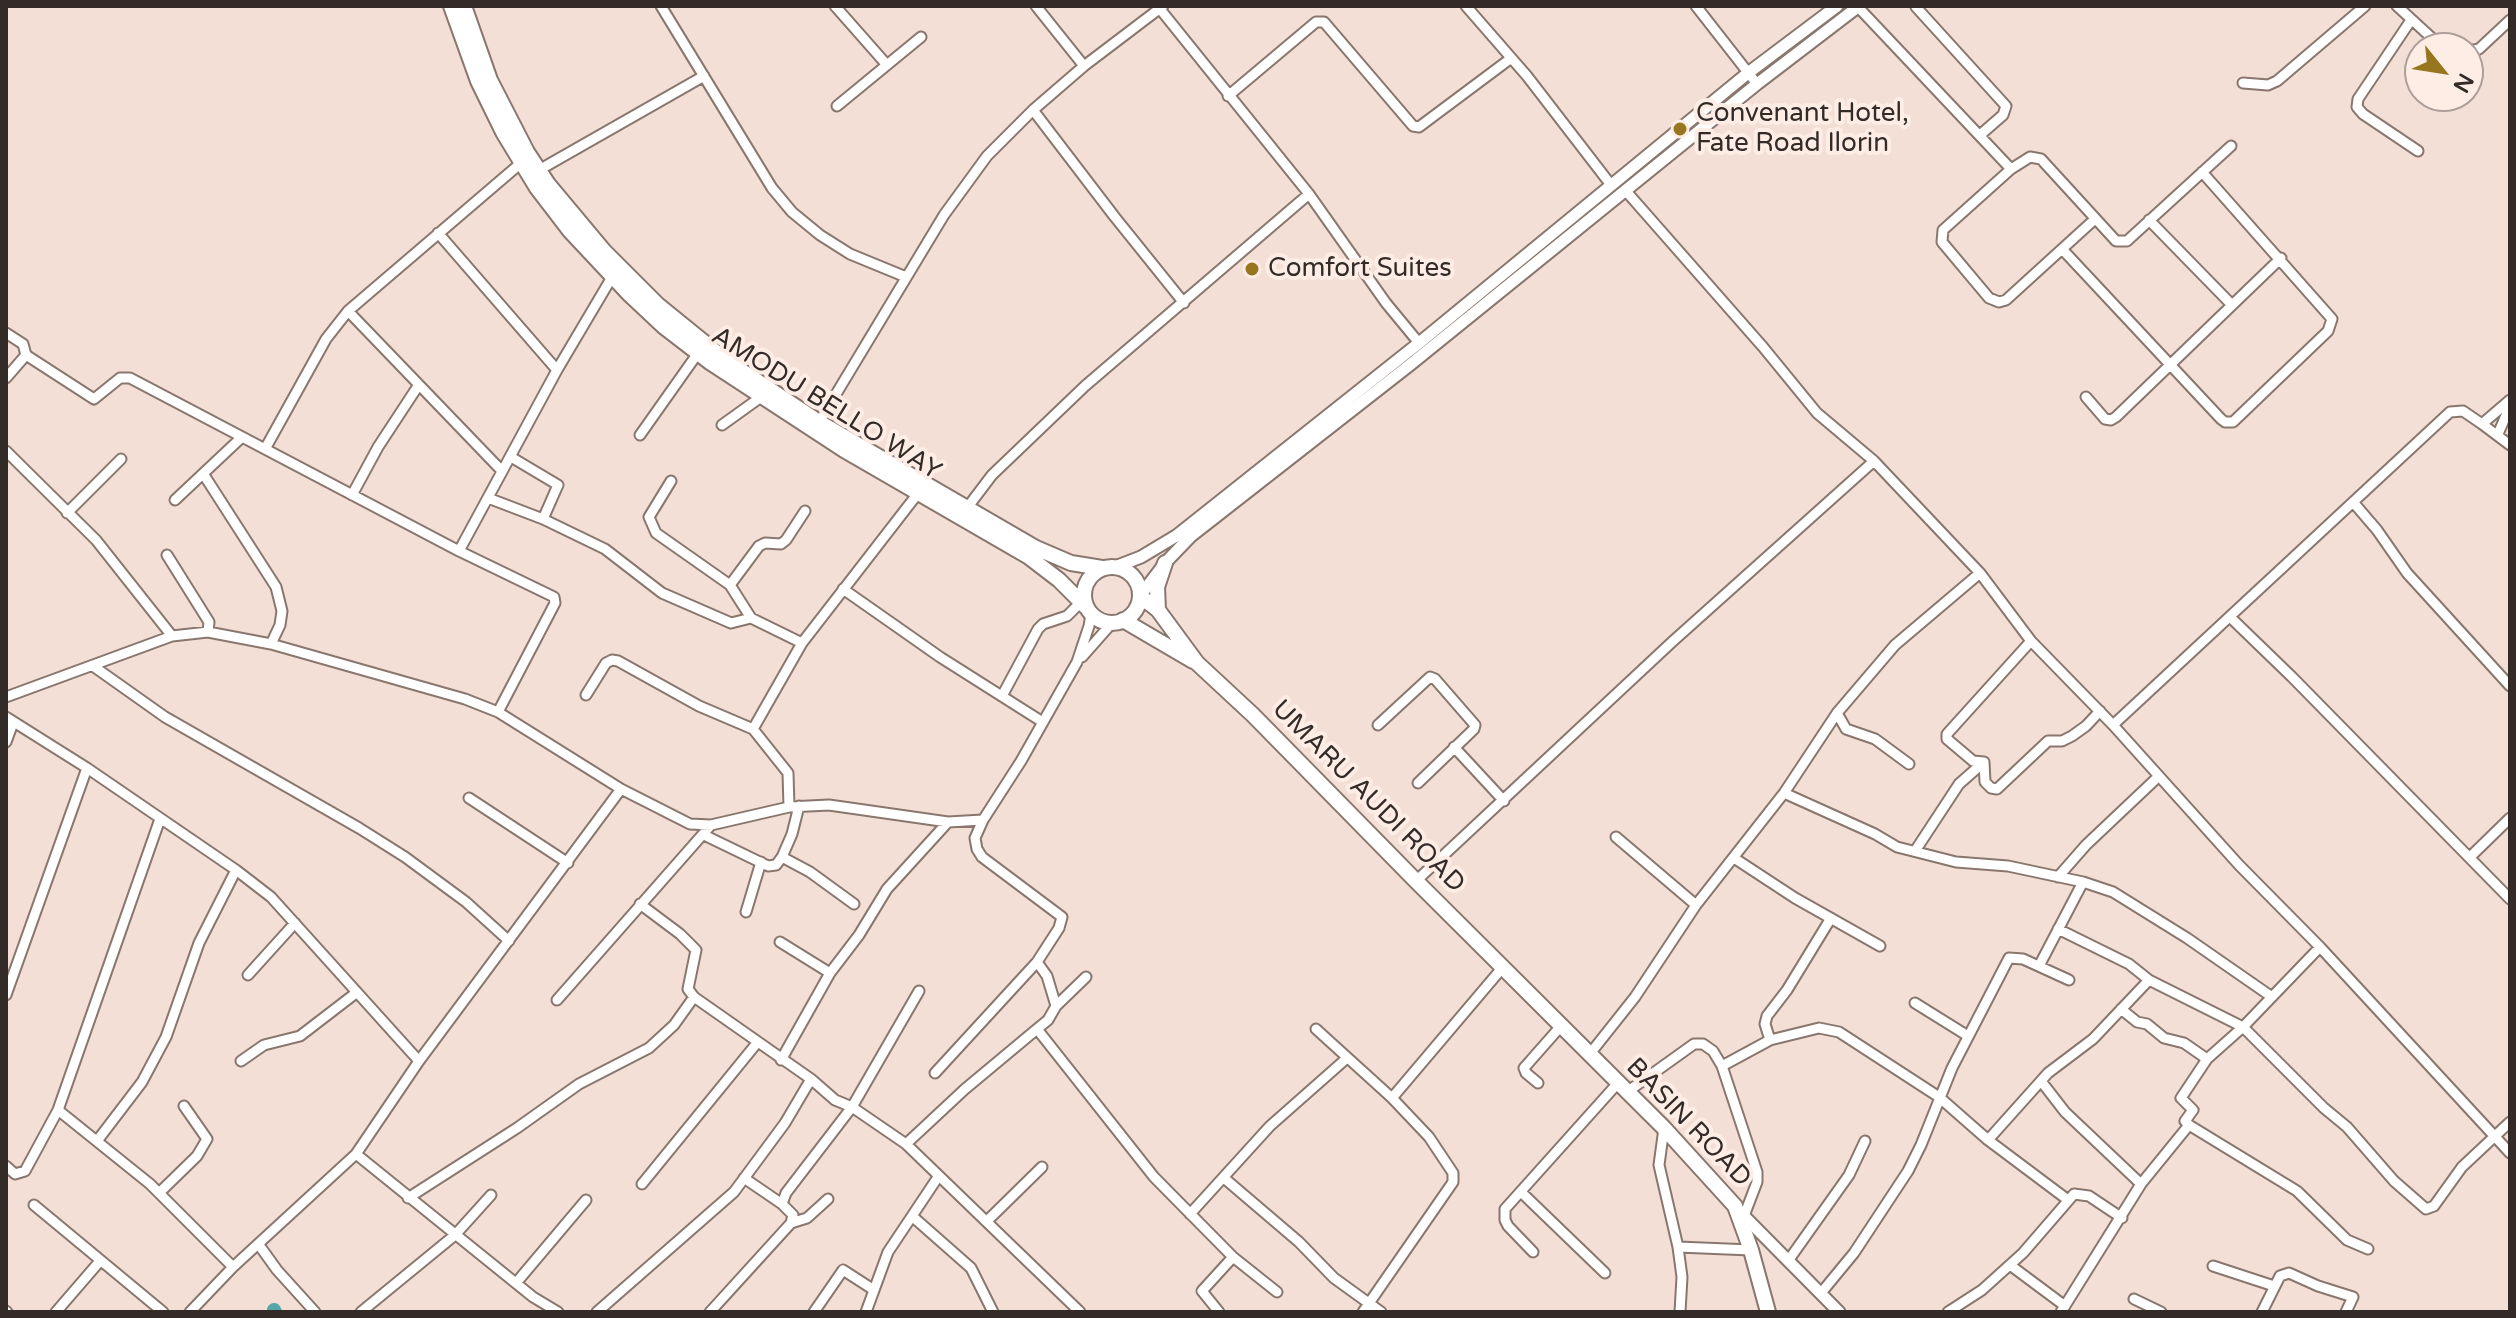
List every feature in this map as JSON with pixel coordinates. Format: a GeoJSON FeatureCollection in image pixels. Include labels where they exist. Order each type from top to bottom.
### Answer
{"type":"FeatureCollection","features":[{"type":"Feature","properties":{"kind":"main road","name":"AMODU BELLO WAY"},"geometry":{"type":"LineString","coordinates":[[451,6],[478,81],[537,188],[570,231],[663,326],[761,397],[1056,557],[1089,567],[1109,568]]}},
{"type":"Feature","properties":{"kind":"main road","name":"AMODU BELLO WAY"},"geometry":{"type":"LineString","coordinates":[[464,6],[490,80],[539,170],[568,211],[658,305],[727,361],[817,427],[1029,557],[1059,580],[1086,607]]}},
{"type":"Feature","properties":{"kind":"main road"},"geometry":{"type":"LineString","coordinates":[[1158,610],[1157,587],[1165,563]]}},
{"type":"Feature","properties":{"kind":"main road"},"geometry":{"type":"LineString","coordinates":[[1109,568],[1131,574],[1140,596],[1158,610],[1197,663],[1118,622],[1104,622],[1086,607],[1084,591],[1095,572],[1109,568]]}},
{"type":"Feature","properties":{"kind":"main road"},"geometry":{"type":"LineString","coordinates":[[1118,622],[1132,614],[1140,596]]}},
{"type":"Feature","properties":{"kind":"main road","name":"UMARU AUDI ROAD"},"geometry":{"type":"LineString","coordinates":[[1197,663],[1503,967]]}},
{"type":"Feature","properties":{"kind":"main road","name":"BASIN ROAD"},"geometry":{"type":"LineString","coordinates":[[1503,967],[1664,1128],[1739,1211]]}},
{"type":"Feature","properties":{"kind":"main road"},"geometry":{"type":"LineString","coordinates":[[1739,1211],[1768,1312]]}},
{"type":"Feature","properties":{"kind":"street"},"geometry":{"type":"LineString","coordinates":[[661,6],[772,188],[792,212],[850,254],[906,277]]}},
{"type":"Feature","properties":{"kind":"street"},"geometry":{"type":"LineString","coordinates":[[835,6],[887,65]]}},
{"type":"Feature","properties":{"kind":"street"},"geometry":{"type":"LineString","coordinates":[[1036,6],[1084,66]]}},
{"type":"Feature","properties":{"kind":"street"},"geometry":{"type":"LineString","coordinates":[[1466,6],[1527,76],[1611,185]]}},
{"type":"Feature","properties":{"kind":"street"},"geometry":{"type":"LineString","coordinates":[[1696,6],[1757,84]]}},
{"type":"Feature","properties":{"kind":"street"},"geometry":{"type":"LineString","coordinates":[[1109,568],[1159,547],[1202,515],[1419,343],[1748,73],[1837,6]]}},
{"type":"Feature","properties":{"kind":"street"},"geometry":{"type":"LineString","coordinates":[[1140,596],[1165,563],[1201,528],[1858,6],[2011,169]]}},
{"type":"Feature","properties":{"kind":"street"},"geometry":{"type":"LineString","coordinates":[[1916,6],[2006,106],[2003,115],[1980,135]]}},
{"type":"Feature","properties":{"kind":"street"},"geometry":{"type":"LineString","coordinates":[[2243,83],[2268,85],[2277,81],[2365,6]]}},
{"type":"Feature","properties":{"kind":"street"},"geometry":{"type":"LineString","coordinates":[[2397,6],[2427,32]]}},
{"type":"Feature","properties":{"kind":"street"},"geometry":{"type":"LineString","coordinates":[[817,427],[944,215],[987,156],[1033,110],[1084,66],[1162,7],[1228,96],[1309,194],[1386,303],[1419,343]]}},
{"type":"Feature","properties":{"kind":"street"},"geometry":{"type":"LineString","coordinates":[[2411,20],[2358,99],[2357,107],[2418,151]]}},
{"type":"Feature","properties":{"kind":"street"},"geometry":{"type":"LineString","coordinates":[[2484,44],[2510,20]]}},
{"type":"Feature","properties":{"kind":"street"},"geometry":{"type":"LineString","coordinates":[[1228,96],[1316,22],[1324,22],[1413,126],[1419,127],[1510,59]]}},
{"type":"Feature","properties":{"kind":"street"},"geometry":{"type":"LineString","coordinates":[[837,106],[921,37]]}},
{"type":"Feature","properties":{"kind":"street"},"geometry":{"type":"LineString","coordinates":[[539,170],[704,76]]}},
{"type":"Feature","properties":{"kind":"street"},"geometry":{"type":"LineString","coordinates":[[1033,110],[1184,303]]}},
{"type":"Feature","properties":{"kind":"street"},"geometry":{"type":"LineString","coordinates":[[2095,219],[2006,300],[1999,302],[1989,298],[1942,242],[1943,230],[2011,169],[2030,157],[2041,159],[2095,219],[2109,235],[2121,242],[2127,241],[2231,146]]}},
{"type":"Feature","properties":{"kind":"street"},"geometry":{"type":"LineString","coordinates":[[265,449],[326,339],[348,311],[521,163]]}},
{"type":"Feature","properties":{"kind":"street"},"geometry":{"type":"LineString","coordinates":[[2062,249],[2221,419],[2233,422],[2328,331],[2332,319],[2202,172]]}},
{"type":"Feature","properties":{"kind":"street"},"geometry":{"type":"LineString","coordinates":[[1625,190],[1817,413],[1874,461],[1980,573],[2031,641],[2100,711],[2239,865],[2320,947],[2510,1153]]}},
{"type":"Feature","properties":{"kind":"street"},"geometry":{"type":"LineString","coordinates":[[967,508],[992,475],[1074,396],[1309,194]]}},
{"type":"Feature","properties":{"kind":"street"},"geometry":{"type":"LineString","coordinates":[[2149,220],[2232,305]]}},
{"type":"Feature","properties":{"kind":"street"},"geometry":{"type":"LineString","coordinates":[[438,233],[557,370]]}},
{"type":"Feature","properties":{"kind":"street"},"geometry":{"type":"LineString","coordinates":[[2086,397],[2105,419],[2111,420],[2281,258]]}},
{"type":"Feature","properties":{"kind":"street"},"geometry":{"type":"LineString","coordinates":[[459,551],[557,370],[612,277]]}},
{"type":"Feature","properties":{"kind":"street"},"geometry":{"type":"LineString","coordinates":[[348,311],[502,471]]}},
{"type":"Feature","properties":{"kind":"street"},"geometry":{"type":"LineString","coordinates":[[6,333],[23,344],[26,355],[94,399],[120,378],[126,377],[459,551],[554,597],[555,603],[498,712]]}},
{"type":"Feature","properties":{"kind":"street"},"geometry":{"type":"LineString","coordinates":[[640,435],[698,353]]}},
{"type":"Feature","properties":{"kind":"street"},"geometry":{"type":"LineString","coordinates":[[6,378],[26,355]]}},
{"type":"Feature","properties":{"kind":"street"},"geometry":{"type":"LineString","coordinates":[[352,495],[378,447],[418,386]]}},
{"type":"Feature","properties":{"kind":"street"},"geometry":{"type":"LineString","coordinates":[[722,425],[761,397]]}},
{"type":"Feature","properties":{"kind":"street"},"geometry":{"type":"LineString","coordinates":[[2482,424],[2510,400]]}},
{"type":"Feature","properties":{"kind":"street"},"geometry":{"type":"LineString","coordinates":[[2498,434],[2510,406]]}},
{"type":"Feature","properties":{"kind":"street"},"geometry":{"type":"LineString","coordinates":[[2113,725],[2450,412],[2463,411],[2510,445]]}},
{"type":"Feature","properties":{"kind":"street"},"geometry":{"type":"LineString","coordinates":[[175,500],[242,437]]}},
{"type":"Feature","properties":{"kind":"street"},"geometry":{"type":"LineString","coordinates":[[6,451],[96,540],[172,636]]}},
{"type":"Feature","properties":{"kind":"street"},"geometry":{"type":"LineString","coordinates":[[511,457],[558,485],[543,519]]}},
{"type":"Feature","properties":{"kind":"street"},"geometry":{"type":"LineString","coordinates":[[67,513],[121,459]]}},
{"type":"Feature","properties":{"kind":"street"},"geometry":{"type":"LineString","coordinates":[[1416,881],[1672,642],[1874,461]]}},
{"type":"Feature","properties":{"kind":"street"},"geometry":{"type":"LineString","coordinates":[[204,475],[276,587],[282,611],[280,625],[271,644]]}},
{"type":"Feature","properties":{"kind":"street"},"geometry":{"type":"LineString","coordinates":[[671,481],[649,517],[656,533],[730,585],[751,618],[802,643]]}},
{"type":"Feature","properties":{"kind":"street"},"geometry":{"type":"LineString","coordinates":[[753,729],[802,643],[919,492]]}},
{"type":"Feature","properties":{"kind":"street"},"geometry":{"type":"LineString","coordinates":[[488,498],[543,519],[605,549],[662,593],[731,623],[751,618]]}},
{"type":"Feature","properties":{"kind":"street"},"geometry":{"type":"LineString","coordinates":[[2353,502],[2407,573],[2510,686]]}},
{"type":"Feature","properties":{"kind":"street"},"geometry":{"type":"LineString","coordinates":[[730,585],[759,546],[765,543],[781,544],[805,511]]}},
{"type":"Feature","properties":{"kind":"street"},"geometry":{"type":"LineString","coordinates":[[167,555],[209,622],[208,632]]}},
{"type":"Feature","properties":{"kind":"street"},"geometry":{"type":"LineString","coordinates":[[1589,1055],[1635,997],[1696,905],[1784,793],[1837,713],[1895,645],[1980,573]]}},
{"type":"Feature","properties":{"kind":"street"},"geometry":{"type":"LineString","coordinates":[[843,589],[1041,721]]}},
{"type":"Feature","properties":{"kind":"street"},"geometry":{"type":"LineString","coordinates":[[935,1073],[1037,962],[1059,928],[1062,917],[982,857],[975,838],[1077,662],[1089,626],[1086,607],[1043,624],[1038,629],[1002,696]]}},
{"type":"Feature","properties":{"kind":"street"},"geometry":{"type":"LineString","coordinates":[[2230,617],[2510,899]]}},
{"type":"Feature","properties":{"kind":"street"},"geometry":{"type":"LineString","coordinates":[[1077,662],[1118,622]]}},
{"type":"Feature","properties":{"kind":"street"},"geometry":{"type":"LineString","coordinates":[[6,697],[172,636],[208,632],[271,644],[465,699],[498,712],[621,789],[690,824],[711,825],[794,806],[829,805],[948,822],[983,820]]}},
{"type":"Feature","properties":{"kind":"street"},"geometry":{"type":"LineString","coordinates":[[1984,762],[1973,761],[1947,739],[1947,734],[2031,641]]}},
{"type":"Feature","properties":{"kind":"street"},"geometry":{"type":"LineString","coordinates":[[586,695],[606,663],[618,661],[699,706],[753,729],[788,773],[794,806],[792,834],[782,857],[776,865],[768,866],[704,835]]}},
{"type":"Feature","properties":{"kind":"street"},"geometry":{"type":"LineString","coordinates":[[93,666],[165,717],[405,857],[466,902],[509,941]]}},
{"type":"Feature","properties":{"kind":"street"},"geometry":{"type":"LineString","coordinates":[[1378,725],[1430,677],[1475,725],[1418,783]]}},
{"type":"Feature","properties":{"kind":"street"},"geometry":{"type":"LineString","coordinates":[[1984,762],[1985,782],[1997,789],[2048,741],[2062,741],[2072,736],[2100,711]]}},
{"type":"Feature","properties":{"kind":"street"},"geometry":{"type":"LineString","coordinates":[[1837,713],[1846,729],[1875,739],[1909,764]]}},
{"type":"Feature","properties":{"kind":"street"},"geometry":{"type":"LineString","coordinates":[[6,742],[9,720],[87,768],[271,897],[419,1061]]}},
{"type":"Feature","properties":{"kind":"street"},"geometry":{"type":"LineString","coordinates":[[1454,747],[1504,801]]}},
{"type":"Feature","properties":{"kind":"street"},"geometry":{"type":"LineString","coordinates":[[1915,851],[1951,795],[1984,762]]}},
{"type":"Feature","properties":{"kind":"street"},"geometry":{"type":"LineString","coordinates":[[6,995],[87,768]]}},
{"type":"Feature","properties":{"kind":"street"},"geometry":{"type":"LineString","coordinates":[[2058,877],[2086,845],[2159,776]]}},
{"type":"Feature","properties":{"kind":"street"},"geometry":{"type":"LineString","coordinates":[[190,1312],[233,1267],[356,1154],[419,1061],[621,789]]}},
{"type":"Feature","properties":{"kind":"street"},"geometry":{"type":"LineString","coordinates":[[1784,793],[1897,847],[1956,862],[2008,866],[2083,882],[2113,892],[2272,997]]}},
{"type":"Feature","properties":{"kind":"street"},"geometry":{"type":"LineString","coordinates":[[469,798],[568,863]]}},
{"type":"Feature","properties":{"kind":"street"},"geometry":{"type":"LineString","coordinates":[[2470,857],[2510,818]]}},
{"type":"Feature","properties":{"kind":"street"},"geometry":{"type":"LineString","coordinates":[[6,1166],[15,1174],[25,1171],[58,1110],[160,819]]}},
{"type":"Feature","properties":{"kind":"street"},"geometry":{"type":"LineString","coordinates":[[781,1060],[830,973],[859,935],[887,889],[948,822]]}},
{"type":"Feature","properties":{"kind":"street"},"geometry":{"type":"LineString","coordinates":[[557,1000],[711,825]]}},
{"type":"Feature","properties":{"kind":"street"},"geometry":{"type":"LineString","coordinates":[[1616,837],[1696,905]]}},
{"type":"Feature","properties":{"kind":"street"},"geometry":{"type":"LineString","coordinates":[[782,857],[810,872],[854,904]]}},
{"type":"Feature","properties":{"kind":"street"},"geometry":{"type":"LineString","coordinates":[[1734,858],[1880,946]]}},
{"type":"Feature","properties":{"kind":"street"},"geometry":{"type":"LineString","coordinates":[[746,912],[761,862]]}},
{"type":"Feature","properties":{"kind":"street"},"geometry":{"type":"LineString","coordinates":[[97,1141],[142,1082],[166,1037],[199,943],[236,870]]}},
{"type":"Feature","properties":{"kind":"street"},"geometry":{"type":"LineString","coordinates":[[2039,966],[2083,882]]}},
{"type":"Feature","properties":{"kind":"street"},"geometry":{"type":"LineString","coordinates":[[640,904],[696,950],[688,989],[694,997],[811,1079],[835,1100],[852,1107],[906,1144],[1080,1312]]}},
{"type":"Feature","properties":{"kind":"street"},"geometry":{"type":"LineString","coordinates":[[1770,1040],[1765,1024],[1767,1016],[1787,990],[1831,918]]}},
{"type":"Feature","properties":{"kind":"street"},"geometry":{"type":"LineString","coordinates":[[248,975],[295,923]]}},
{"type":"Feature","properties":{"kind":"street"},"geometry":{"type":"LineString","coordinates":[[2058,929],[2129,964],[2149,980],[2243,1027],[2315,1100],[2347,1127],[2394,1181],[2426,1209],[2434,1206],[2462,1167],[2510,1122]]}},
{"type":"Feature","properties":{"kind":"street"},"geometry":{"type":"LineString","coordinates":[[780,942],[830,973]]}},
{"type":"Feature","properties":{"kind":"street"},"geometry":{"type":"LineString","coordinates":[[2320,947],[2243,1027],[2207,1059],[2181,1098],[2193,1110],[2185,1121],[2189,1125],[2297,1191],[2347,1240],[2368,1249]]}},
{"type":"Feature","properties":{"kind":"street"},"geometry":{"type":"LineString","coordinates":[[1821,1293],[1854,1253],[1908,1171],[1939,1097],[2009,958],[2018,958],[2069,980]]}},
{"type":"Feature","properties":{"kind":"street"},"geometry":{"type":"LineString","coordinates":[[1037,962],[1047,976],[1056,1006]]}},
{"type":"Feature","properties":{"kind":"street"},"geometry":{"type":"LineString","coordinates":[[1392,1098],[1503,967]]}},
{"type":"Feature","properties":{"kind":"street"},"geometry":{"type":"LineString","coordinates":[[906,1144],[965,1089],[1048,1020],[1056,1006],[1086,977]]}},
{"type":"Feature","properties":{"kind":"street"},"geometry":{"type":"LineString","coordinates":[[1988,1140],[2058,1063],[2093,1039],[2149,980]]}},
{"type":"Feature","properties":{"kind":"street"},"geometry":{"type":"LineString","coordinates":[[782,1204],[811,1157],[852,1107],[919,991]]}},
{"type":"Feature","properties":{"kind":"street"},"geometry":{"type":"LineString","coordinates":[[241,1061],[264,1045],[300,1036],[356,993]]}},
{"type":"Feature","properties":{"kind":"street"},"geometry":{"type":"LineString","coordinates":[[408,1198],[579,1084],[649,1048],[674,1025],[694,997]]}},
{"type":"Feature","properties":{"kind":"street"},"geometry":{"type":"LineString","coordinates":[[1915,1003],[1968,1036]]}},
{"type":"Feature","properties":{"kind":"street"},"geometry":{"type":"LineString","coordinates":[[2121,1009],[2164,1038],[2184,1043],[2207,1059]]}},
{"type":"Feature","properties":{"kind":"street"},"geometry":{"type":"LineString","coordinates":[[1538,1083],[1524,1068],[1561,1026]]}},
{"type":"Feature","properties":{"kind":"street"},"geometry":{"type":"LineString","coordinates":[[1722,1066],[1770,1040],[1819,1028],[1839,1032],[1939,1097],[1988,1140],[2068,1200]]}},
{"type":"Feature","properties":{"kind":"street"},"geometry":{"type":"LineString","coordinates":[[1037,1029],[1154,1177],[1233,1257],[1277,1292]]}},
{"type":"Feature","properties":{"kind":"street"},"geometry":{"type":"LineString","coordinates":[[1316,1029],[1392,1098],[1429,1137],[1453,1173],[1453,1182],[1366,1308]]}},
{"type":"Feature","properties":{"kind":"street"},"geometry":{"type":"LineString","coordinates":[[642,1184],[757,1043]]}},
{"type":"Feature","properties":{"kind":"street"},"geometry":{"type":"LineString","coordinates":[[1533,1252],[1505,1220],[1505,1209],[1622,1088],[1694,1044],[1703,1044],[1713,1051],[1722,1066],[1757,1172],[1757,1182],[1739,1211]]}},
{"type":"Feature","properties":{"kind":"street"},"geometry":{"type":"LineString","coordinates":[[1190,1214],[1270,1126],[1347,1058]]}},
{"type":"Feature","properties":{"kind":"street"},"geometry":{"type":"LineString","coordinates":[[597,1312],[734,1192],[785,1123],[811,1079]]}},
{"type":"Feature","properties":{"kind":"street"},"geometry":{"type":"LineString","coordinates":[[2041,1081],[2065,1112],[2141,1184]]}},
{"type":"Feature","properties":{"kind":"street"},"geometry":{"type":"LineString","coordinates":[[159,1193],[197,1156],[207,1139],[184,1106]]}},
{"type":"Feature","properties":{"kind":"street"},"geometry":{"type":"LineString","coordinates":[[58,1110],[159,1193],[233,1267]]}},
{"type":"Feature","properties":{"kind":"street"},"geometry":{"type":"LineString","coordinates":[[2010,1265],[2063,1309],[2141,1184],[2189,1125]]}},
{"type":"Feature","properties":{"kind":"street"},"geometry":{"type":"LineString","coordinates":[[1664,1128],[1659,1165],[1678,1247],[1682,1277],[1680,1312]]}},
{"type":"Feature","properties":{"kind":"street"},"geometry":{"type":"LineString","coordinates":[[1788,1261],[1849,1175],[1865,1141]]}},
{"type":"Feature","properties":{"kind":"street"},"geometry":{"type":"LineString","coordinates":[[356,1154],[516,1283],[558,1312]]}},
{"type":"Feature","properties":{"kind":"street"},"geometry":{"type":"LineString","coordinates":[[987,1221],[1042,1167]]}},
{"type":"Feature","properties":{"kind":"street"},"geometry":{"type":"LineString","coordinates":[[866,1312],[888,1252],[938,1177]]}},
{"type":"Feature","properties":{"kind":"street"},"geometry":{"type":"LineString","coordinates":[[710,1312],[791,1223],[793,1215],[782,1204],[744,1178]]}},
{"type":"Feature","properties":{"kind":"street"},"geometry":{"type":"LineString","coordinates":[[1224,1178],[1299,1242],[1366,1308],[1381,1312]]}},
{"type":"Feature","properties":{"kind":"street"},"geometry":{"type":"LineString","coordinates":[[1521,1192],[1605,1273]]}},
{"type":"Feature","properties":{"kind":"street"},"geometry":{"type":"LineString","coordinates":[[1948,1312],[1982,1290],[2010,1265],[2074,1194],[2089,1196],[2122,1218]]}},
{"type":"Feature","properties":{"kind":"street"},"geometry":{"type":"LineString","coordinates":[[361,1312],[455,1235],[491,1195]]}},
{"type":"Feature","properties":{"kind":"street"},"geometry":{"type":"LineString","coordinates":[[791,1223],[807,1218],[828,1199]]}},
{"type":"Feature","properties":{"kind":"street"},"geometry":{"type":"LineString","coordinates":[[516,1283],[586,1200]]}},
{"type":"Feature","properties":{"kind":"street"},"geometry":{"type":"LineString","coordinates":[[34,1205],[163,1312]]}},
{"type":"Feature","properties":{"kind":"street","name":"BASIN ROAD"},"geometry":{"type":"LineString","coordinates":[[1739,1211],[1839,1312]]}},
{"type":"Feature","properties":{"kind":"street"},"geometry":{"type":"LineString","coordinates":[[912,1216],[971,1268],[993,1312]]}},
{"type":"Feature","properties":{"kind":"street"},"geometry":{"type":"LineString","coordinates":[[259,1245],[315,1312]]}},
{"type":"Feature","properties":{"kind":"street"},"geometry":{"type":"LineString","coordinates":[[1678,1247],[1751,1250]]}},
{"type":"Feature","properties":{"kind":"street"},"geometry":{"type":"LineString","coordinates":[[1219,1312],[1202,1291],[1233,1257]]}},
{"type":"Feature","properties":{"kind":"street"},"geometry":{"type":"LineString","coordinates":[[56,1312],[100,1261]]}},
{"type":"Feature","properties":{"kind":"street"},"geometry":{"type":"LineString","coordinates":[[2213,1266],[2274,1286]]}},
{"type":"Feature","properties":{"kind":"street"},"geometry":{"type":"LineString","coordinates":[[814,1312],[843,1270],[874,1290]]}},
{"type":"Feature","properties":{"kind":"street"},"geometry":{"type":"LineString","coordinates":[[2262,1312],[2280,1276],[2289,1273],[2353,1297],[2346,1312]]}},
{"type":"Feature","properties":{"kind":"street"},"geometry":{"type":"LineString","coordinates":[[2134,1299],[2161,1312]]}},
{"type":"Feature","properties":{"kind":"place","name":"Convenant Hotel, Fate Road Ilorin"},"geometry":{"type":"Point","coordinates":[1680,129]}},
{"type":"Feature","properties":{"kind":"place","name":"Comfort Suites"},"geometry":{"type":"Point","coordinates":[1252,269]}}]}
